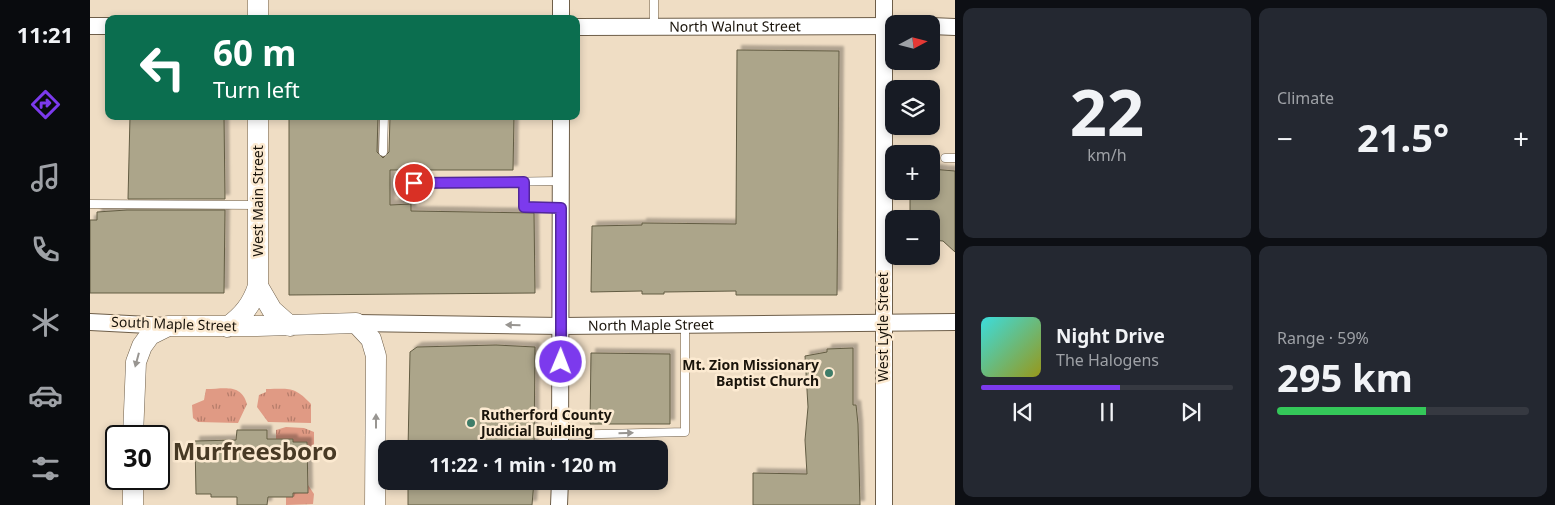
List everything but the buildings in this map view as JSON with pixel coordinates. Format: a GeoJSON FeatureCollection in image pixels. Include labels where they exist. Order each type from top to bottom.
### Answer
{"type":"FeatureCollection","features":[{"type":"Feature","properties":{"kind":"street"},"geometry":{"type":"LineString","coordinates":[[258,0],[258,15]]}},
{"type":"Feature","properties":{"kind":"street"},"geometry":{"type":"LineString","coordinates":[[561,0],[561,15]]}},
{"type":"Feature","properties":{"kind":"street","name":"West Lytle Street"},"geometry":{"type":"LineString","coordinates":[[884,0],[887,15]]}},
{"type":"Feature","properties":{"kind":"street"},"geometry":{"type":"LineString","coordinates":[[90,26],[105,26]]}},
{"type":"Feature","properties":{"kind":"street","name":"North Walnut Street"},"geometry":{"type":"LineString","coordinates":[[580,27],[885,26]]}},
{"type":"Feature","properties":{"kind":"street"},"geometry":{"type":"LineString","coordinates":[[940,26],[955,26]]}},
{"type":"Feature","properties":{"kind":"street","name":"West Lytle Street"},"geometry":{"type":"LineString","coordinates":[[888,145],[889,70]]}},
{"type":"Feature","properties":{"kind":"street","name":"West Main Street"},"geometry":{"type":"LineString","coordinates":[[227,327],[239,319],[246,311],[258,286],[258,120]]}},
{"type":"Feature","properties":{"kind":"street"},"geometry":{"type":"LineString","coordinates":[[560,440],[562,326],[561,120]]}},
{"type":"Feature","properties":{"kind":"street","name":"West Lytle Street"},"geometry":{"type":"LineString","coordinates":[[884,505],[883,322],[887,200]]}},
{"type":"Feature","properties":{"kind":"street"},"geometry":{"type":"LineString","coordinates":[[258,286],[272,310],[290,326]]}},
{"type":"Feature","properties":{"kind":"street","name":"South Maple Street"},"geometry":{"type":"LineString","coordinates":[[90,322],[168,326],[258,326]]}},
{"type":"Feature","properties":{"kind":"street","name":"North Maple Street"},"geometry":{"type":"LineString","coordinates":[[258,326],[356,323],[562,326],[955,322]]}},
{"type":"Feature","properties":{"kind":"street"},"geometry":{"type":"LineString","coordinates":[[356,323],[371,339],[376,356],[375,505]]}},
{"type":"Feature","properties":{"kind":"street"},"geometry":{"type":"LineString","coordinates":[[133,425],[136,362],[142,346],[150,335],[168,326]]}},
{"type":"Feature","properties":{"kind":"street"},"geometry":{"type":"LineString","coordinates":[[133,490],[133,505]]}},
{"type":"Feature","properties":{"kind":"street"},"geometry":{"type":"LineString","coordinates":[[559,505],[560,490]]}},
{"type":"Feature","properties":{"kind":"lane"},"geometry":{"type":"LineString","coordinates":[[654,0],[654,27]]}},
{"type":"Feature","properties":{"kind":"lane"},"geometry":{"type":"LineString","coordinates":[[383,152],[384,120]]}},
{"type":"Feature","properties":{"kind":"lane"},"geometry":{"type":"LineString","coordinates":[[945,158],[955,158]]}},
{"type":"Feature","properties":{"kind":"lane"},"geometry":{"type":"LineString","coordinates":[[414,183],[561,181]]}},
{"type":"Feature","properties":{"kind":"lane"},"geometry":{"type":"LineString","coordinates":[[524,182],[524,207],[561,208]]}},
{"type":"Feature","properties":{"kind":"lane"},"geometry":{"type":"LineString","coordinates":[[90,204],[259,205]]}},
{"type":"Feature","properties":{"kind":"lane"},"geometry":{"type":"LineString","coordinates":[[585,440],[685,432],[685,324]]}},
{"type":"Feature","properties":{"kind":"green space"},"geometry":{"type":"Polygon","coordinates":[[[225,388],[241,393],[247,404],[238,423],[198,422],[193,418],[192,405],[204,400],[206,389],[225,388]]]}},
{"type":"Feature","properties":{"kind":"green space"},"geometry":{"type":"Polygon","coordinates":[[[266,389],[286,389],[300,394],[311,404],[311,423],[268,422],[257,407],[259,395],[266,392],[266,389]]]}},
{"type":"Feature","properties":{"kind":"green space"},"geometry":{"type":"Polygon","coordinates":[[[286,427],[304,428],[314,432],[314,452],[308,456],[307,442],[293,442],[293,439],[276,439],[276,430],[286,427]]]}},
{"type":"Feature","properties":{"kind":"green space"},"geometry":{"type":"Polygon","coordinates":[[[308,485],[314,494],[313,504],[286,505],[286,497],[293,497],[293,493],[308,493],[308,485]]]}},
{"type":"Feature","properties":{"kind":"place","name":"Mt. Zion Missionary Baptist Church"},"geometry":{"type":"Point","coordinates":[829,373]}},
{"type":"Feature","properties":{"kind":"place","name":"Rutherford County Judicial Building"},"geometry":{"type":"Point","coordinates":[471,423]}},
{"type":"Feature","properties":{"kind":"district","name":"Murfreesboro"},"geometry":{"type":"Point","coordinates":[255,452]}},
{"type":"Feature","properties":{"kind":"route"},"geometry":{"type":"LineString","coordinates":[[414,183],[524,182],[524,207],[561,208],[561,362]]}}]}
